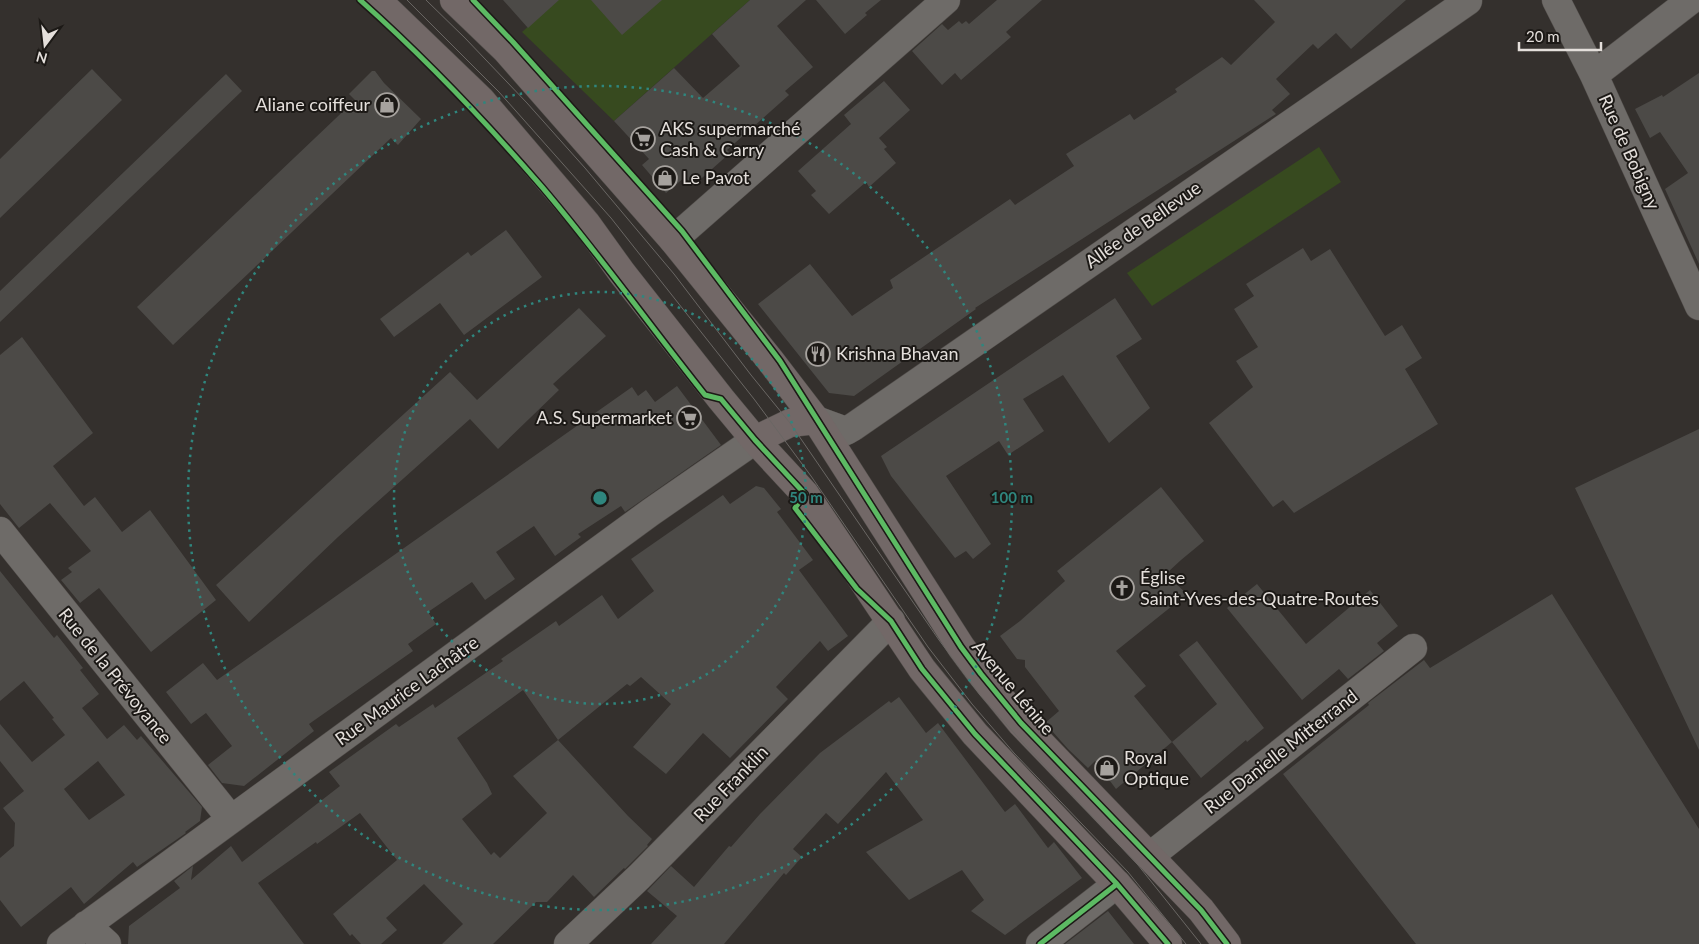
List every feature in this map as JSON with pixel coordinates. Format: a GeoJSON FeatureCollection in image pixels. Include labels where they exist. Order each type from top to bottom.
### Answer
{"type":"FeatureCollection","features":[{"type":"Feature","properties":{"kind":"main road"},"geometry":{"type":"LineString","coordinates":[[377,0],[482,100],[586,223],[622,273],[721,400],[805,494],[922,669],[975,734],[1117,884],[1168,944]]}},
{"type":"Feature","properties":{"kind":"main road","name":"Avenue Lénine"},"geometry":{"type":"LineString","coordinates":[[454,0],[506,50],[673,240],[816,420],[961,647],[1021,723],[1201,910],[1227,944]]}},
{"type":"Feature","properties":{"kind":"main road"},"geometry":{"type":"LineString","coordinates":[[755,440],[790,423],[816,420]]}},
{"type":"Feature","properties":{"kind":"street"},"geometry":{"type":"LineString","coordinates":[[673,240],[946,0]]}},
{"type":"Feature","properties":{"kind":"street","name":"Allée de Bellevue"},"geometry":{"type":"LineString","coordinates":[[816,420],[846,431],[853,427],[1468,0]]}},
{"type":"Feature","properties":{"kind":"street","name":"Rue de Bobigny"},"geometry":{"type":"LineString","coordinates":[[1556,0],[1594,74],[1699,306]]}},
{"type":"Feature","properties":{"kind":"street"},"geometry":{"type":"LineString","coordinates":[[1594,74],[1691,0]]}},
{"type":"Feature","properties":{"kind":"street","name":"Rue Maurice Lachâtre"},"geometry":{"type":"LineString","coordinates":[[61,944],[643,518],[755,440]]}},
{"type":"Feature","properties":{"kind":"street","name":"Rue de la Prévoyance"},"geometry":{"type":"LineString","coordinates":[[0,531],[231,819]]}},
{"type":"Feature","properties":{"kind":"street","name":"Rue Franklin"},"geometry":{"type":"LineString","coordinates":[[568,944],[639,877],[891,621]]}},
{"type":"Feature","properties":{"kind":"street","name":"Rue Danielle Mitterrand"},"geometry":{"type":"LineString","coordinates":[[1150,856],[1413,648]]}},
{"type":"Feature","properties":{"kind":"street"},"geometry":{"type":"LineString","coordinates":[[1040,944],[1117,884]]}},
{"type":"Feature","properties":{"kind":"street"},"geometry":{"type":"LineString","coordinates":[[86,925],[107,944]]}},
{"type":"Feature","properties":{"kind":"green space"},"geometry":{"type":"Polygon","coordinates":[[[558,0],[750,0],[614,121],[522,32],[558,0]]]}},
{"type":"Feature","properties":{"kind":"green space"},"geometry":{"type":"Polygon","coordinates":[[[1319,147],[1341,182],[1152,306],[1127,273],[1319,147]]]}},
{"type":"Feature","properties":{"kind":"building"},"geometry":{"type":"Polygon","coordinates":[[[503,0],[559,0],[528,28],[503,0]]]}},
{"type":"Feature","properties":{"kind":"building"},"geometry":{"type":"Polygon","coordinates":[[[591,0],[662,0],[622,35],[591,0]]]}},
{"type":"Feature","properties":{"kind":"building"},"geometry":{"type":"Polygon","coordinates":[[[750,0],[806,0],[777,26],[813,67],[785,91],[789,95],[727,150],[730,153],[693,186],[685,177],[666,193],[642,165],[649,159],[614,121],[674,68],[703,98],[740,66],[712,34],[750,0]]]}},
{"type":"Feature","properties":{"kind":"building"},"geometry":{"type":"Polygon","coordinates":[[[816,0],[881,0],[865,13],[867,15],[845,34],[816,0]]]}},
{"type":"Feature","properties":{"kind":"building"},"geometry":{"type":"Polygon","coordinates":[[[997,0],[1042,0],[1006,32],[1011,37],[961,80],[955,73],[942,85],[912,51],[942,24],[948,30],[959,21],[962,24],[966,21],[969,24],[997,0]]]}},
{"type":"Feature","properties":{"kind":"building"},"geometry":{"type":"Polygon","coordinates":[[[1254,0],[1406,0],[1351,49],[1336,33],[1318,49],[1313,44],[1276,79],[1290,94],[1272,110],[1276,114],[975,308],[854,396],[829,393],[758,304],[810,264],[852,316],[893,288],[890,280],[1010,199],[1015,205],[1074,166],[1066,154],[1130,114],[1134,120],[1177,92],[1175,89],[1222,57],[1231,65],[1275,22],[1254,0]]]}},
{"type":"Feature","properties":{"kind":"building"},"geometry":{"type":"Polygon","coordinates":[[[92,69],[122,100],[0,218],[0,159],[92,69]]]}},
{"type":"Feature","properties":{"kind":"building"},"geometry":{"type":"Polygon","coordinates":[[[372,71],[375,71],[384,83],[421,119],[398,145],[391,138],[173,345],[137,307],[355,100],[349,94],[372,71]]]}},
{"type":"Feature","properties":{"kind":"building"},"geometry":{"type":"Polygon","coordinates":[[[1699,73],[1699,264],[1665,189],[1688,173],[1660,132],[1650,138],[1635,109],[1662,95],[1663,97],[1699,73]]]}},
{"type":"Feature","properties":{"kind":"building"},"geometry":{"type":"Polygon","coordinates":[[[226,74],[242,91],[0,322],[0,291],[226,74]]]}},
{"type":"Feature","properties":{"kind":"building"},"geometry":{"type":"Polygon","coordinates":[[[884,81],[910,110],[879,138],[887,147],[884,149],[896,163],[869,187],[866,182],[829,214],[811,195],[816,191],[798,171],[851,124],[844,115],[884,81]]]}},
{"type":"Feature","properties":{"kind":"building"},"geometry":{"type":"Polygon","coordinates":[[[506,230],[542,277],[464,335],[440,303],[394,337],[380,319],[468,252],[471,256],[506,230]]]}},
{"type":"Feature","properties":{"kind":"building"},"geometry":{"type":"Polygon","coordinates":[[[1303,248],[1311,261],[1330,249],[1385,336],[1402,325],[1422,358],[1405,369],[1438,424],[1294,513],[1283,500],[1273,507],[1209,423],[1253,387],[1236,361],[1258,347],[1234,309],[1254,296],[1246,284],[1303,248]]]}},
{"type":"Feature","properties":{"kind":"building"},"geometry":{"type":"Polygon","coordinates":[[[1115,298],[1142,339],[1116,356],[1150,408],[1109,443],[1063,375],[1023,399],[1044,431],[1008,455],[999,441],[946,476],[991,544],[973,559],[966,551],[955,558],[891,476],[881,456],[1115,298]]]}},
{"type":"Feature","properties":{"kind":"building"},"geometry":{"type":"Polygon","coordinates":[[[579,308],[606,336],[553,384],[559,390],[498,449],[470,419],[338,537],[249,622],[216,585],[450,372],[477,400],[579,308]]]}},
{"type":"Feature","properties":{"kind":"building"},"geometry":{"type":"Polygon","coordinates":[[[22,337],[93,433],[53,466],[84,506],[95,497],[122,532],[150,510],[216,600],[151,652],[99,588],[80,603],[61,580],[72,572],[68,568],[91,551],[50,503],[19,528],[0,504],[0,355],[22,337]]]}},
{"type":"Feature","properties":{"kind":"building"},"geometry":{"type":"Polygon","coordinates":[[[677,386],[721,445],[625,512],[621,506],[578,534],[581,537],[555,556],[534,526],[496,552],[515,579],[485,600],[472,582],[428,612],[436,624],[408,644],[413,651],[309,724],[314,731],[244,786],[222,783],[208,765],[232,746],[206,713],[191,724],[166,692],[203,663],[217,680],[632,387],[638,396],[646,390],[655,402],[677,386]]]}},
{"type":"Feature","properties":{"kind":"building"},"geometry":{"type":"Polygon","coordinates":[[[1699,429],[1699,750],[1575,488],[1699,429]]]}},
{"type":"Feature","properties":{"kind":"building"},"geometry":{"type":"Polygon","coordinates":[[[756,486],[764,488],[781,509],[777,512],[813,560],[799,570],[848,636],[828,651],[820,641],[776,687],[788,699],[730,758],[703,733],[666,774],[633,747],[671,704],[641,677],[630,686],[627,684],[558,740],[628,816],[652,839],[648,846],[625,869],[594,897],[573,875],[547,902],[536,902],[493,944],[442,944],[463,924],[424,884],[386,918],[397,930],[381,944],[361,944],[352,934],[350,936],[333,914],[397,860],[360,813],[258,883],[304,944],[128,944],[129,926],[180,888],[174,881],[193,866],[191,880],[231,846],[242,862],[340,786],[329,772],[396,724],[399,727],[433,704],[435,708],[503,661],[501,659],[556,621],[559,626],[602,595],[618,619],[654,591],[631,559],[723,495],[730,504],[756,486]],[[523,690],[457,738],[487,783],[492,794],[462,819],[491,855],[494,852],[500,858],[547,813],[513,776],[558,740],[523,690]]]}},
{"type":"Feature","properties":{"kind":"building","name":"Église Saint-Yves-des-Quatre-Routes"},"geometry":{"type":"Polygon","coordinates":[[[1161,487],[1204,541],[1168,572],[1176,581],[1174,582],[1187,594],[1116,651],[1146,686],[1134,696],[1172,742],[1116,789],[1095,761],[1088,768],[1045,723],[1059,711],[1025,667],[1025,660],[1017,659],[1000,636],[1065,581],[1057,571],[1161,487]]]}},
{"type":"Feature","properties":{"kind":"building"},"geometry":{"type":"Polygon","coordinates":[[[0,571],[54,638],[57,635],[83,668],[80,670],[99,694],[82,708],[107,739],[124,725],[137,740],[141,736],[202,807],[200,821],[137,867],[133,862],[84,904],[71,887],[21,927],[0,900],[0,858],[14,846],[15,823],[3,808],[24,791],[0,761],[0,724],[32,762],[65,735],[52,719],[54,718],[24,681],[0,701],[0,571]],[[98,761],[64,789],[89,820],[125,795],[98,761]]]}},
{"type":"Feature","properties":{"kind":"building"},"geometry":{"type":"Polygon","coordinates":[[[1257,584],[1306,644],[1370,590],[1398,626],[1377,643],[1384,651],[1348,679],[1339,669],[1302,700],[1227,608],[1257,584]]]}},
{"type":"Feature","properties":{"kind":"building"},"geometry":{"type":"Polygon","coordinates":[[[1552,594],[1699,829],[1699,944],[1416,944],[1283,774],[1369,705],[1368,703],[1424,660],[1430,668],[1552,594]]]}},
{"type":"Feature","properties":{"kind":"building"},"geometry":{"type":"Polygon","coordinates":[[[1197,641],[1264,728],[1247,742],[1246,740],[1201,778],[1172,742],[1217,704],[1179,655],[1197,641]]]}},
{"type":"Feature","properties":{"kind":"building"},"geometry":{"type":"Polygon","coordinates":[[[899,697],[926,733],[938,723],[1005,812],[1015,804],[1048,848],[1054,842],[1082,878],[1005,935],[971,911],[984,900],[962,870],[909,900],[866,852],[923,820],[886,772],[838,824],[826,813],[793,849],[802,857],[786,875],[784,873],[724,944],[651,944],[677,916],[647,891],[671,866],[694,887],[729,846],[731,847],[760,814],[820,753],[889,701],[891,703],[899,697]]]}},
{"type":"Feature","properties":{"kind":"building"},"geometry":{"type":"Polygon","coordinates":[[[1108,911],[1134,944],[1065,944],[1108,911]]]}},
{"type":"Feature","properties":{"kind":"tram line"},"geometry":{"type":"LineString","coordinates":[[407,0],[499,92],[611,218],[754,399],[811,476],[928,647],[972,704],[1014,753],[1128,872],[1186,944]]}},
{"type":"Feature","properties":{"kind":"tram line"},"geometry":{"type":"LineString","coordinates":[[426,0],[527,103],[585,168],[674,274],[790,423],[939,640],[980,695],[1138,865],[1201,944]]}},
{"type":"Feature","properties":{"kind":"cycle path"},"geometry":{"type":"LineString","coordinates":[[360,0],[431,67],[499,138],[584,238],[705,395],[721,399],[755,440],[805,494],[795,508],[857,589],[891,621],[922,669],[975,734],[1117,884],[1168,944]]}},
{"type":"Feature","properties":{"kind":"cycle path"},"geometry":{"type":"LineString","coordinates":[[473,0],[682,231],[780,361],[961,647],[981,674],[1021,723],[1201,910],[1227,944]]}},
{"type":"Feature","properties":{"kind":"cycle path"},"geometry":{"type":"LineString","coordinates":[[1040,944],[1117,884]]}},
{"type":"Feature","properties":{"kind":"place","name":"Aliane coiffeur"},"geometry":{"type":"Point","coordinates":[387,105]}},
{"type":"Feature","properties":{"kind":"place","name":"AKS supermarché Cash & Carry"},"geometry":{"type":"Point","coordinates":[643,139]}},
{"type":"Feature","properties":{"kind":"place","name":"Le Pavot"},"geometry":{"type":"Point","coordinates":[665,178]}},
{"type":"Feature","properties":{"kind":"place","name":"Krishna Bhavan"},"geometry":{"type":"Point","coordinates":[818,354]}},
{"type":"Feature","properties":{"kind":"place","name":"A.S. Supermarket"},"geometry":{"type":"Point","coordinates":[689,418]}},
{"type":"Feature","properties":{"kind":"place","name":"Église Saint-Yves-des-Quatre-Routes"},"geometry":{"type":"Point","coordinates":[1122,588]}},
{"type":"Feature","properties":{"kind":"place","name":"Royal Optique"},"geometry":{"type":"Point","coordinates":[1107,768]}}]}
